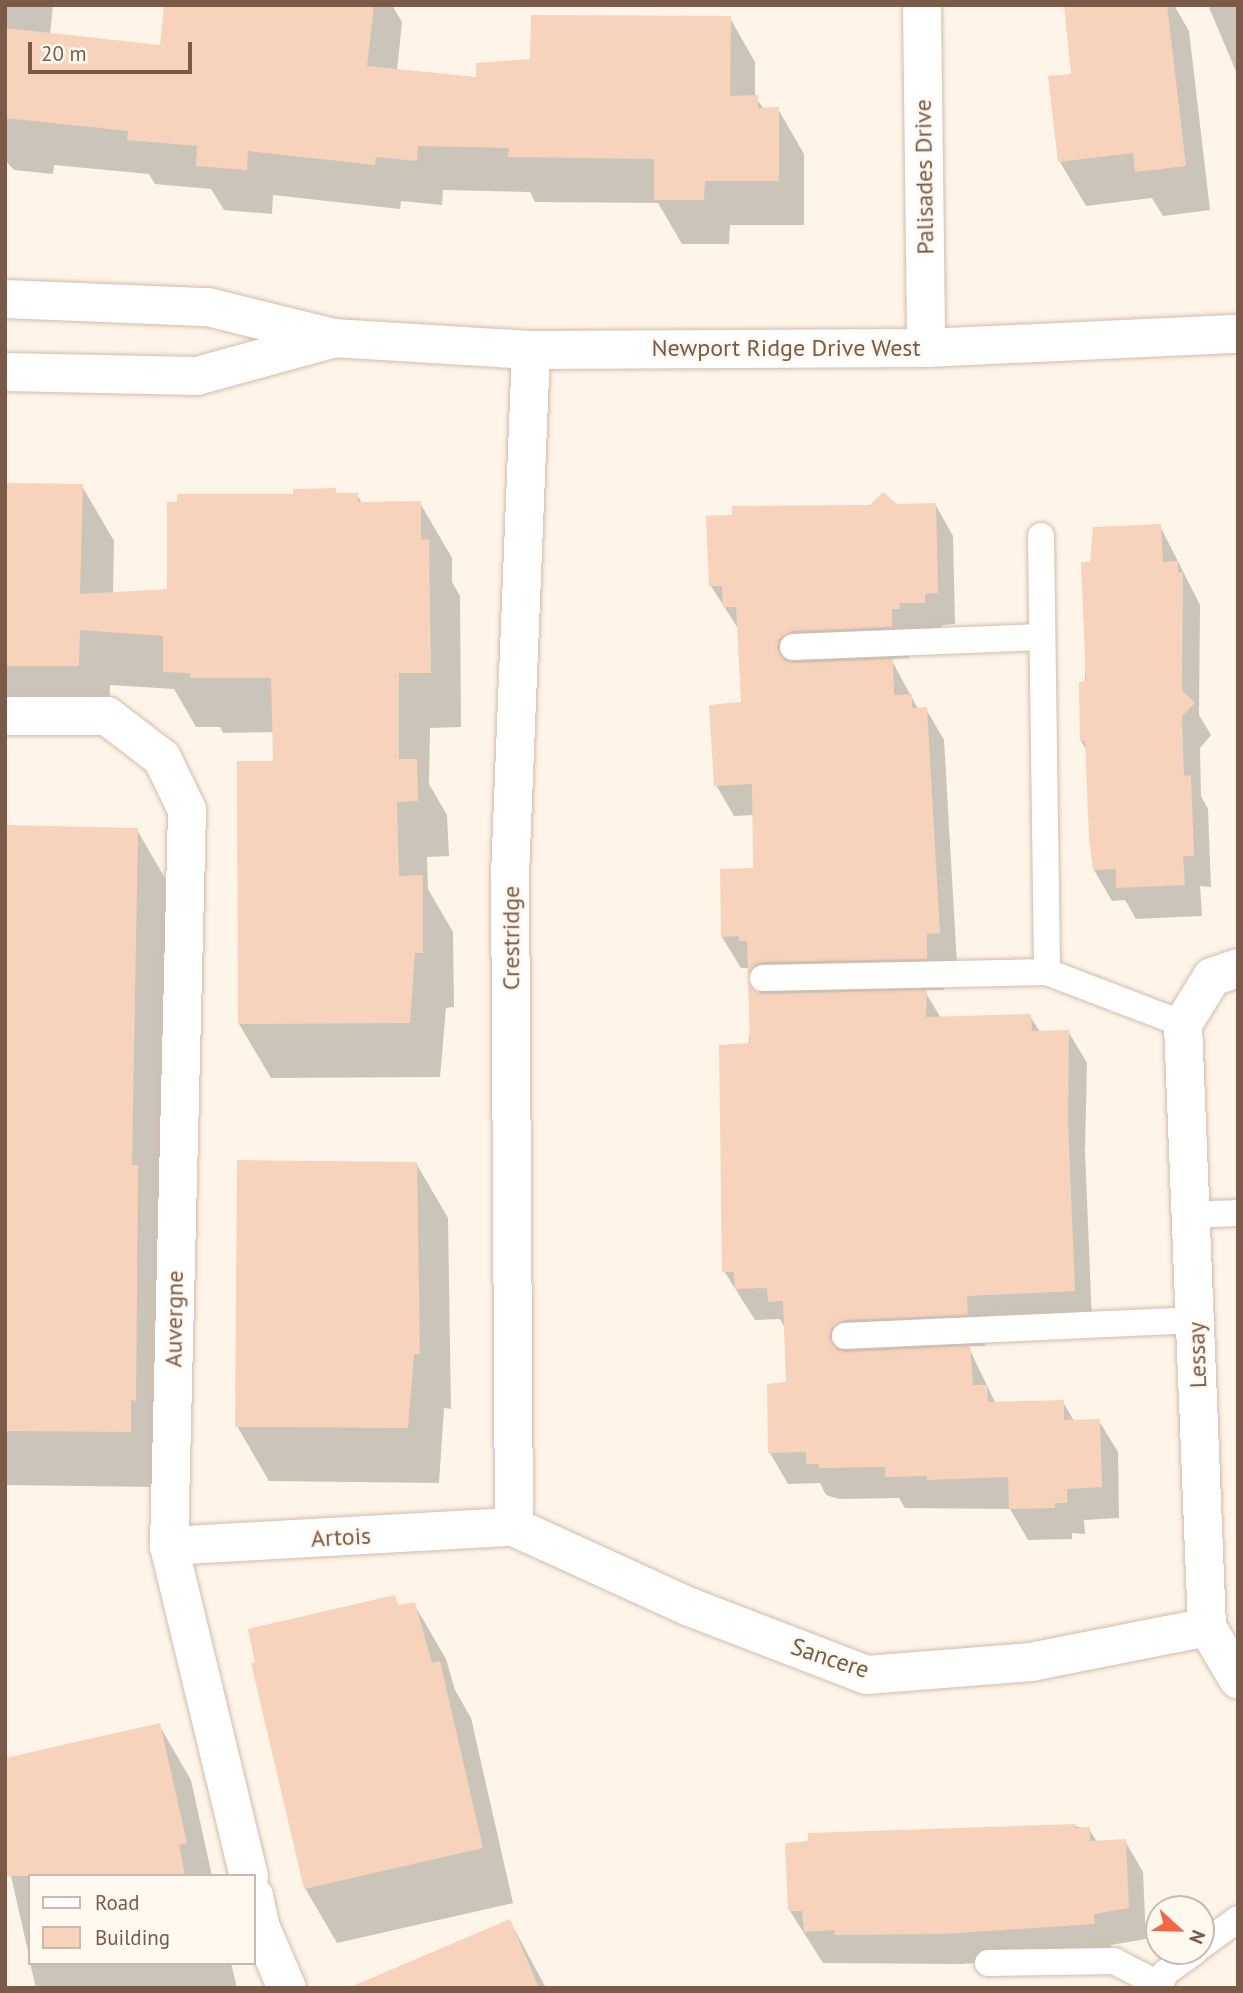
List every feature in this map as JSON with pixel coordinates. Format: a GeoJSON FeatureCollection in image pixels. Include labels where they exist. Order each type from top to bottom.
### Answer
{"type":"FeatureCollection","features":[{"type":"Feature","properties":{"kind":"street","name":"Palisades Drive"},"geometry":{"type":"LineString","coordinates":[[922,5],[926,348]]}},
{"type":"Feature","properties":{"kind":"street","name":"Newport Ridge Drive West"},"geometry":{"type":"LineString","coordinates":[[5,299],[208,307],[333,338],[531,350],[926,348],[1238,334]]}},
{"type":"Feature","properties":{"kind":"street","name":"Newport Ridge Drive West"},"geometry":{"type":"LineString","coordinates":[[5,372],[197,376],[333,338]]}},
{"type":"Feature","properties":{"kind":"street","name":"Crestridge"},"geometry":{"type":"LineString","coordinates":[[514,1527],[510,875],[531,350]]}},
{"type":"Feature","properties":{"kind":"street","name":"Auvergne"},"geometry":{"type":"LineString","coordinates":[[5,716],[107,716],[162,758],[187,810],[169,1546],[249,1874]]}},
{"type":"Feature","properties":{"kind":"street"},"geometry":{"type":"LineString","coordinates":[[1183,1024],[1212,977],[1238,968]]}},
{"type":"Feature","properties":{"kind":"street","name":"Lessay"},"geometry":{"type":"LineString","coordinates":[[1183,1024],[1208,1627],[1238,1679]]}},
{"type":"Feature","properties":{"kind":"street","name":"Artois"},"geometry":{"type":"LineString","coordinates":[[169,1546],[514,1527]]}},
{"type":"Feature","properties":{"kind":"street","name":"Sancere"},"geometry":{"type":"LineString","coordinates":[[514,1527],[687,1606],[867,1675],[1031,1662],[1208,1627]]}},
{"type":"Feature","properties":{"kind":"street"},"geometry":{"type":"LineString","coordinates":[[256,1905],[261,1928],[287,1988]]}},
{"type":"Feature","properties":{"kind":"lane"},"geometry":{"type":"LineString","coordinates":[[1041,536],[1049,972]]}},
{"type":"Feature","properties":{"kind":"lane"},"geometry":{"type":"LineString","coordinates":[[793,647],[1042,637]]}},
{"type":"Feature","properties":{"kind":"lane"},"geometry":{"type":"LineString","coordinates":[[764,978],[1049,972],[1183,1024]]}},
{"type":"Feature","properties":{"kind":"lane"},"geometry":{"type":"LineString","coordinates":[[1191,1215],[1238,1213]]}},
{"type":"Feature","properties":{"kind":"lane"},"geometry":{"type":"LineString","coordinates":[[845,1336],[1195,1320]]}},
{"type":"Feature","properties":{"kind":"lane"},"geometry":{"type":"LineString","coordinates":[[1215,1936],[1238,1919]]}},
{"type":"Feature","properties":{"kind":"lane"},"geometry":{"type":"LineString","coordinates":[[988,1963],[1114,1961],[1160,1987],[1165,1973],[1176,1965]]}},
{"type":"Feature","properties":{"kind":"building"},"geometry":{"type":"Polygon","coordinates":[[[164,5],[374,5],[367,66],[476,77],[476,63],[530,59],[531,15],[731,16],[730,96],[758,95],[758,108],[779,107],[779,181],[705,181],[704,200],[654,200],[654,159],[508,157],[509,148],[418,146],[417,161],[376,157],[375,165],[248,151],[247,170],[196,166],[197,146],[127,140],[128,131],[5,118],[5,28],[160,45],[164,5]]]}},
{"type":"Feature","properties":{"kind":"building"},"geometry":{"type":"Polygon","coordinates":[[[1064,5],[1167,5],[1186,166],[1135,172],[1133,153],[1058,162],[1048,76],[1071,74],[1064,5]]]}},
{"type":"Feature","properties":{"kind":"building"},"geometry":{"type":"Polygon","coordinates":[[[5,483],[83,484],[80,594],[167,589],[167,502],[177,502],[177,494],[293,494],[293,489],[336,488],[336,493],[358,493],[358,502],[421,501],[421,540],[429,539],[431,673],[399,673],[399,759],[417,759],[418,801],[397,802],[399,876],[423,875],[423,953],[415,953],[410,1023],[238,1024],[237,761],[273,761],[271,678],[190,678],[190,673],[163,672],[163,636],[80,630],[79,666],[5,666],[5,483]]]}},
{"type":"Feature","properties":{"kind":"building"},"geometry":{"type":"Polygon","coordinates":[[[883,492],[897,504],[936,503],[938,593],[925,594],[925,603],[899,603],[900,609],[892,609],[892,627],[792,631],[779,639],[777,648],[785,661],[794,663],[893,659],[894,695],[912,694],[912,708],[927,707],[940,933],[927,934],[927,959],[763,962],[754,965],[748,976],[747,941],[739,941],[739,936],[721,937],[720,869],[753,868],[752,784],[714,786],[709,705],[741,702],[736,607],[723,607],[722,586],[709,586],[706,516],[732,515],[732,506],[870,505],[883,492]]]}},
{"type":"Feature","properties":{"kind":"building"},"geometry":{"type":"Polygon","coordinates":[[[1161,524],[1163,562],[1178,561],[1178,573],[1183,572],[1182,690],[1195,703],[1182,716],[1184,776],[1191,775],[1194,856],[1183,856],[1185,885],[1116,888],[1116,869],[1093,870],[1089,839],[1085,741],[1080,741],[1079,682],[1086,681],[1081,562],[1090,562],[1093,527],[1161,524]]]}},
{"type":"Feature","properties":{"kind":"building"},"geometry":{"type":"Polygon","coordinates":[[[5,825],[138,828],[132,1165],[138,1165],[136,1401],[131,1400],[131,1432],[5,1431],[5,825]]]}},
{"type":"Feature","properties":{"kind":"building"},"geometry":{"type":"Polygon","coordinates":[[[748,981],[755,991],[763,994],[927,990],[926,1017],[1031,1014],[1032,1031],[1069,1030],[1068,1119],[1075,1291],[967,1296],[968,1315],[844,1320],[831,1328],[829,1337],[837,1350],[846,1352],[970,1346],[973,1385],[987,1385],[988,1402],[1064,1400],[1064,1420],[1100,1419],[1102,1487],[1067,1489],[1067,1503],[1055,1503],[1055,1508],[1009,1509],[1008,1477],[927,1480],[927,1476],[885,1477],[885,1467],[819,1468],[819,1464],[806,1464],[806,1452],[768,1453],[767,1384],[786,1382],[783,1301],[768,1302],[767,1288],[735,1289],[734,1272],[722,1272],[719,1045],[750,1043],[748,981]]]}},
{"type":"Feature","properties":{"kind":"building"},"geometry":{"type":"Polygon","coordinates":[[[237,1160],[417,1162],[420,1354],[414,1354],[408,1428],[235,1427],[237,1160]]]}},
{"type":"Feature","properties":{"kind":"building"},"geometry":{"type":"Polygon","coordinates":[[[395,1595],[398,1605],[415,1602],[432,1663],[440,1661],[483,1848],[304,1889],[251,1663],[255,1662],[248,1629],[395,1595]]]}},
{"type":"Feature","properties":{"kind":"building"},"geometry":{"type":"Polygon","coordinates":[[[160,1723],[187,1843],[179,1845],[185,1874],[5,1876],[5,1758],[160,1723]]]}},
{"type":"Feature","properties":{"kind":"building"},"geometry":{"type":"Polygon","coordinates":[[[1076,1824],[1075,1828],[1090,1827],[1090,1841],[1126,1839],[1129,1908],[1094,1914],[1095,1924],[942,1934],[835,1935],[835,1930],[804,1932],[802,1911],[788,1911],[785,1843],[808,1841],[808,1833],[1076,1824]]]}},
{"type":"Feature","properties":{"kind":"building"},"geometry":{"type":"Polygon","coordinates":[[[510,1919],[539,1988],[348,1988],[510,1919]]]}}]}
